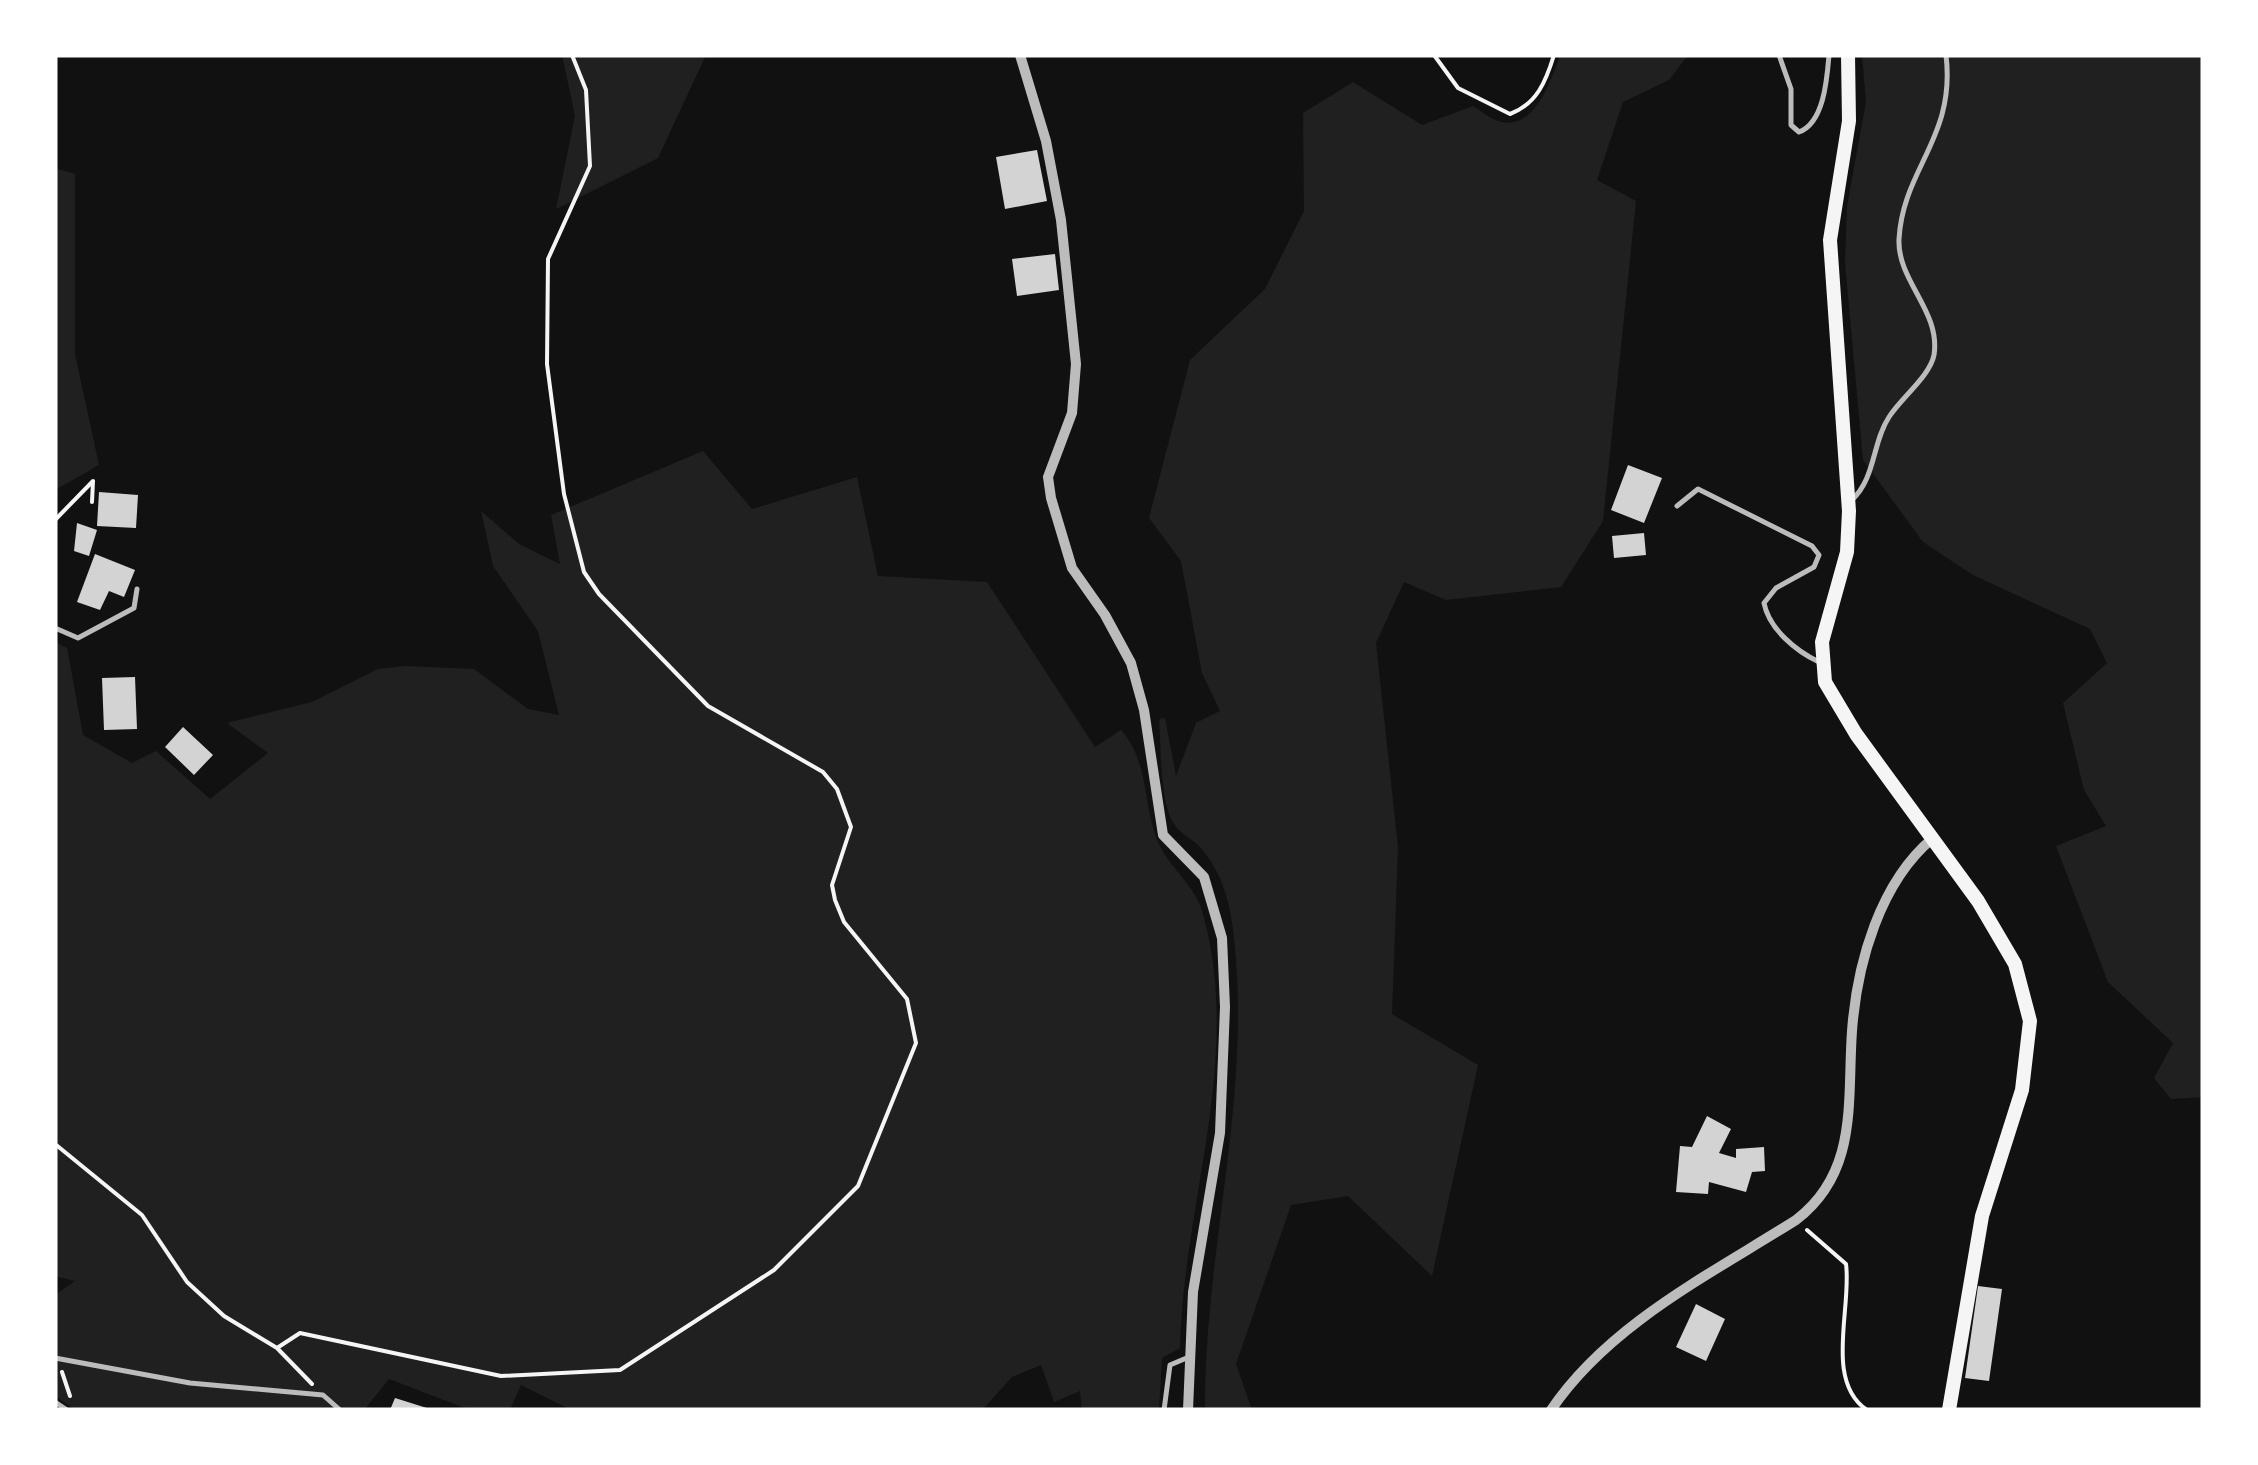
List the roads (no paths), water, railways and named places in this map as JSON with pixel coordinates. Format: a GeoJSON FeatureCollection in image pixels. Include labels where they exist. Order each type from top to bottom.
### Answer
{"type":"FeatureCollection","features":[{"type":"Feature","properties":{"kind":"main road"},"geometry":{"type":"LineString","coordinates":[[1848,55],[1849,120],[1830,240],[1849,503],[1847,552],[1822,642],[1822,663],[1836,702],[1933,838],[2015,964],[2030,1021],[2022,1090],[1982,1216],[1949,1410]]}},
{"type":"Feature","properties":{"kind":"street"},"geometry":{"type":"LineString","coordinates":[[1020,55],[1046,141],[1061,220],[1074,346],[1076,390],[1072,413],[1048,477],[1072,568],[1106,614],[1131,662],[1144,710],[1163,835],[1204,876],[1222,938],[1225,1006],[1220,1133],[1194,1292],[1188,1410]]}},
{"type":"Feature","properties":{"kind":"street"},"geometry":{"type":"LineString","coordinates":[[1551,1410],[1587,1366],[1648,1314],[1796,1220],[1815,1206],[1830,1185],[1842,1155],[1853,1093],[1856,996],[1873,937],[1893,881],[1933,838]]}},
{"type":"Feature","properties":{"kind":"lane"},"geometry":{"type":"LineString","coordinates":[[1779,55],[1791,89],[1791,125],[1798,132],[1812,122],[1826,84],[1829,55]]}},
{"type":"Feature","properties":{"kind":"lane"},"geometry":{"type":"LineString","coordinates":[[1849,503],[1864,489],[1886,420],[1934,359],[1935,331],[1898,243],[1904,208],[1944,120],[1946,55]]}},
{"type":"Feature","properties":{"kind":"lane"},"geometry":{"type":"LineString","coordinates":[[1677,506],[1698,489],[1812,546],[1818,556],[1814,567],[1776,588],[1764,603],[1766,616],[1780,632],[1804,654],[1822,663]]}},
{"type":"Feature","properties":{"kind":"lane"},"geometry":{"type":"LineString","coordinates":[[55,628],[78,638],[134,608],[137,589]]}},
{"type":"Feature","properties":{"kind":"lane"},"geometry":{"type":"LineString","coordinates":[[1164,1410],[1170,1364],[1189,1357]]}},
{"type":"Feature","properties":{"kind":"lane"},"geometry":{"type":"LineString","coordinates":[[55,1358],[190,1383],[323,1395],[340,1410]]}},
{"type":"Feature","properties":{"kind":"lane"},"geometry":{"type":"LineString","coordinates":[[55,1402],[67,1410]]}}]}
